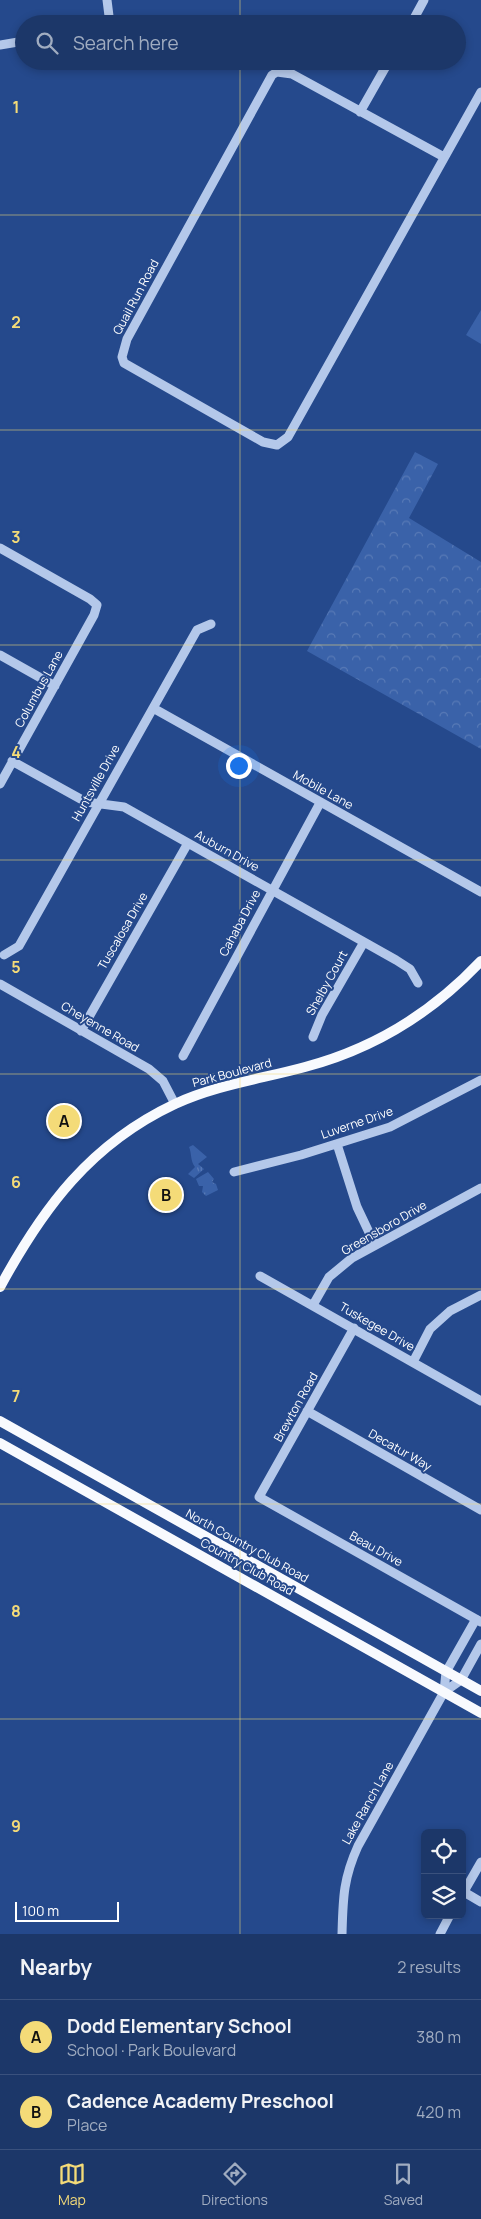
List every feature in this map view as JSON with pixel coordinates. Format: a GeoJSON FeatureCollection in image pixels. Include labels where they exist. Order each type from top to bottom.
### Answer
{"type":"FeatureCollection","features":[{"type":"Feature","properties":{"kind":"main road","name":"Park Boulevard"},"geometry":{"type":"LineString","coordinates":[[0,1287],[35,1226],[62,1191],[83,1169],[126,1133],[175,1104],[228,1085],[319,1063],[365,1046],[421,1013],[450,990],[481,960]]}},
{"type":"Feature","properties":{"kind":"main road","name":"Park Boulevard"},"geometry":{"type":"LineString","coordinates":[[0,1292],[5,1277]]}},
{"type":"Feature","properties":{"kind":"main road","name":"North Country Club Road"},"geometry":{"type":"LineString","coordinates":[[0,1421],[481,1691]]}},
{"type":"Feature","properties":{"kind":"main road","name":"Country Club Road"},"geometry":{"type":"LineString","coordinates":[[0,1442],[481,1713]]}},
{"type":"Feature","properties":{"kind":"main road"},"geometry":{"type":"LineString","coordinates":[[301,1612],[310,1596]]}},
{"type":"Feature","properties":{"kind":"street"},"geometry":{"type":"LineString","coordinates":[[107,0],[109,15]]}},
{"type":"Feature","properties":{"kind":"street"},"geometry":{"type":"LineString","coordinates":[[415,15],[424,0]]}},
{"type":"Feature","properties":{"kind":"street"},"geometry":{"type":"LineString","coordinates":[[0,45],[15,42]]}},
{"type":"Feature","properties":{"kind":"street"},"geometry":{"type":"LineString","coordinates":[[360,112],[384,70]]}},
{"type":"Feature","properties":{"kind":"street","name":"Quail Run Road"},"geometry":{"type":"LineString","coordinates":[[444,157],[292,74],[277,72],[272,76],[127,339],[122,357],[128,366],[263,442],[277,445],[288,437],[481,92]]}},
{"type":"Feature","properties":{"kind":"street","name":"Columbus Lane"},"geometry":{"type":"LineString","coordinates":[[0,548],[90,599],[97,605],[55,686],[0,784]]}},
{"type":"Feature","properties":{"kind":"street","name":"Huntsville Drive"},"geometry":{"type":"LineString","coordinates":[[4,955],[19,946],[197,630],[211,624]]}},
{"type":"Feature","properties":{"kind":"street"},"geometry":{"type":"LineString","coordinates":[[0,655],[55,686]]}},
{"type":"Feature","properties":{"kind":"street","name":"Mobile Lane"},"geometry":{"type":"LineString","coordinates":[[153,708],[481,892]]}},
{"type":"Feature","properties":{"kind":"street","name":"Auburn Drive"},"geometry":{"type":"LineString","coordinates":[[12,762],[86,802],[124,807],[410,969],[418,983]]}},
{"type":"Feature","properties":{"kind":"street","name":"Cahaba Drive"},"geometry":{"type":"LineString","coordinates":[[183,1056],[320,803]]}},
{"type":"Feature","properties":{"kind":"street","name":"Tuscalosa Drive"},"geometry":{"type":"LineString","coordinates":[[81,1031],[188,843]]}},
{"type":"Feature","properties":{"kind":"street","name":"Shelby Court"},"geometry":{"type":"LineString","coordinates":[[313,1037],[322,1015],[364,942]]}},
{"type":"Feature","properties":{"kind":"street","name":"Cheyenne Road"},"geometry":{"type":"LineString","coordinates":[[0,984],[157,1075],[168,1089],[175,1104]]}},
{"type":"Feature","properties":{"kind":"street","name":"Luverne Drive"},"geometry":{"type":"LineString","coordinates":[[234,1172],[337,1144],[390,1127],[481,1080]]}},
{"type":"Feature","properties":{"kind":"street"},"geometry":{"type":"LineString","coordinates":[[337,1144],[357,1207],[375,1245]]}},
{"type":"Feature","properties":{"kind":"street","name":"Greensboro Drive"},"geometry":{"type":"LineString","coordinates":[[313,1305],[329,1277],[352,1258],[481,1188]]}},
{"type":"Feature","properties":{"kind":"street","name":"Tuskegee Drive"},"geometry":{"type":"LineString","coordinates":[[260,1276],[481,1401]]}},
{"type":"Feature","properties":{"kind":"street"},"geometry":{"type":"LineString","coordinates":[[413,1362],[430,1330],[450,1311],[481,1295]]}},
{"type":"Feature","properties":{"kind":"street","name":"Brewton Road"},"geometry":{"type":"LineString","coordinates":[[259,1497],[354,1328]]}},
{"type":"Feature","properties":{"kind":"street","name":"Decatur Way"},"geometry":{"type":"LineString","coordinates":[[307,1411],[481,1510]]}},
{"type":"Feature","properties":{"kind":"street","name":"Beau Drive"},"geometry":{"type":"LineString","coordinates":[[259,1497],[478,1621]]}},
{"type":"Feature","properties":{"kind":"street"},"geometry":{"type":"LineString","coordinates":[[444,1692],[446,1672],[478,1621]]}},
{"type":"Feature","properties":{"kind":"street"},"geometry":{"type":"LineString","coordinates":[[444,1692],[461,1680],[481,1644]]}},
{"type":"Feature","properties":{"kind":"street","name":"Lake Ranch Lane"},"geometry":{"type":"LineString","coordinates":[[342,1934],[342,1903],[348,1869],[358,1846],[444,1692]]}},
{"type":"Feature","properties":{"kind":"street"},"geometry":{"type":"LineString","coordinates":[[466,1888],[481,1862]]}},
{"type":"Feature","properties":{"kind":"street"},"geometry":{"type":"LineString","coordinates":[[466,1894],[481,1902]]}},
{"type":"Feature","properties":{"kind":"street"},"geometry":{"type":"LineString","coordinates":[[440,1934],[448,1919]]}},
{"type":"Feature","properties":{"kind":"green space"},"geometry":{"type":"Polygon","coordinates":[[[481,310],[481,344],[466,335],[481,310]]]}},
{"type":"Feature","properties":{"kind":"green space"},"geometry":{"type":"Polygon","coordinates":[[[415,452],[438,464],[409,518],[481,562],[481,749],[307,651],[415,452]]]}},
{"type":"Feature","properties":{"kind":"green space"},"geometry":{"type":"Polygon","coordinates":[[[193,1145],[207,1157],[198,1164],[204,1169],[194,1178],[188,1174],[195,1167],[189,1147],[193,1145]]]}},
{"type":"Feature","properties":{"kind":"green space"},"geometry":{"type":"Polygon","coordinates":[[[208,1172],[214,1179],[212,1182],[216,1184],[218,1190],[206,1196],[202,1192],[203,1186],[199,1186],[196,1179],[208,1172]]]}},
{"type":"Feature","properties":{"kind":"place","name":"Dodd Elementary School"},"geometry":{"type":"Point","coordinates":[64,1121]}},
{"type":"Feature","properties":{"kind":"place","name":"Cadence Academy Preschool"},"geometry":{"type":"Point","coordinates":[166,1195]}}]}
